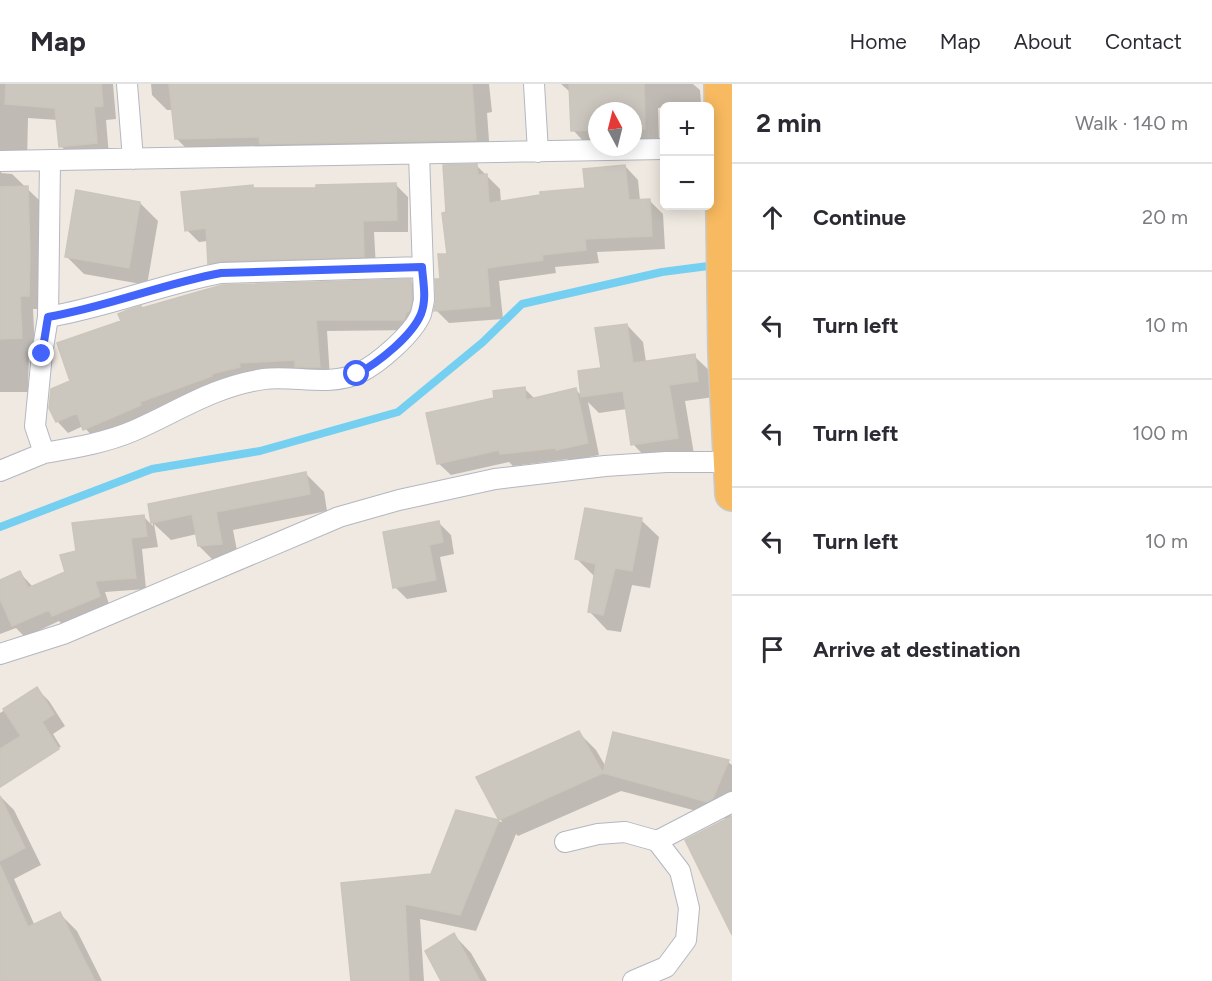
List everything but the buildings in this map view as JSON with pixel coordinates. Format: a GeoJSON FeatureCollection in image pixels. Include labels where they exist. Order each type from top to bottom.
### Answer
{"type":"FeatureCollection","features":[{"type":"Feature","properties":{"kind":"highway"},"geometry":{"type":"LineString","coordinates":[[721,84],[716,148],[729,353],[732,494]]}},
{"type":"Feature","properties":{"kind":"street"},"geometry":{"type":"LineString","coordinates":[[127,84],[133,159]]}},
{"type":"Feature","properties":{"kind":"street"},"geometry":{"type":"LineString","coordinates":[[534,84],[538,152]]}},
{"type":"Feature","properties":{"kind":"street"},"geometry":{"type":"LineString","coordinates":[[0,161],[660,150]]}},
{"type":"Feature","properties":{"kind":"street"},"geometry":{"type":"LineString","coordinates":[[0,471],[44,453],[74,448],[132,432],[216,390],[267,379],[340,379],[370,367],[411,330],[421,314],[424,300],[419,154]]}},
{"type":"Feature","properties":{"kind":"street"},"geometry":{"type":"LineString","coordinates":[[44,453],[35,426],[48,317],[50,161]]}},
{"type":"Feature","properties":{"kind":"street"},"geometry":{"type":"LineString","coordinates":[[48,317],[81,311],[193,278],[221,273],[422,267]]}},
{"type":"Feature","properties":{"kind":"street"},"geometry":{"type":"LineString","coordinates":[[0,654],[63,634],[339,517],[399,500],[495,479],[666,462],[731,462]]}},
{"type":"Feature","properties":{"kind":"street"},"geometry":{"type":"LineString","coordinates":[[657,841],[732,802]]}},
{"type":"Feature","properties":{"kind":"street"},"geometry":{"type":"LineString","coordinates":[[565,842],[598,834],[625,832],[657,841],[680,871],[689,908],[687,940],[666,967],[633,981]]}},
{"type":"Feature","properties":{"kind":"waterway"},"geometry":{"type":"LineString","coordinates":[[0,527],[152,469],[260,451],[398,412],[483,342],[522,304],[662,272],[716,265]]}},
{"type":"Feature","properties":{"kind":"route"},"geometry":{"type":"LineString","coordinates":[[42,354],[48,317],[81,311],[193,278],[249,271],[422,267],[424,300],[421,314],[411,330],[370,367],[357,374]]}}]}
